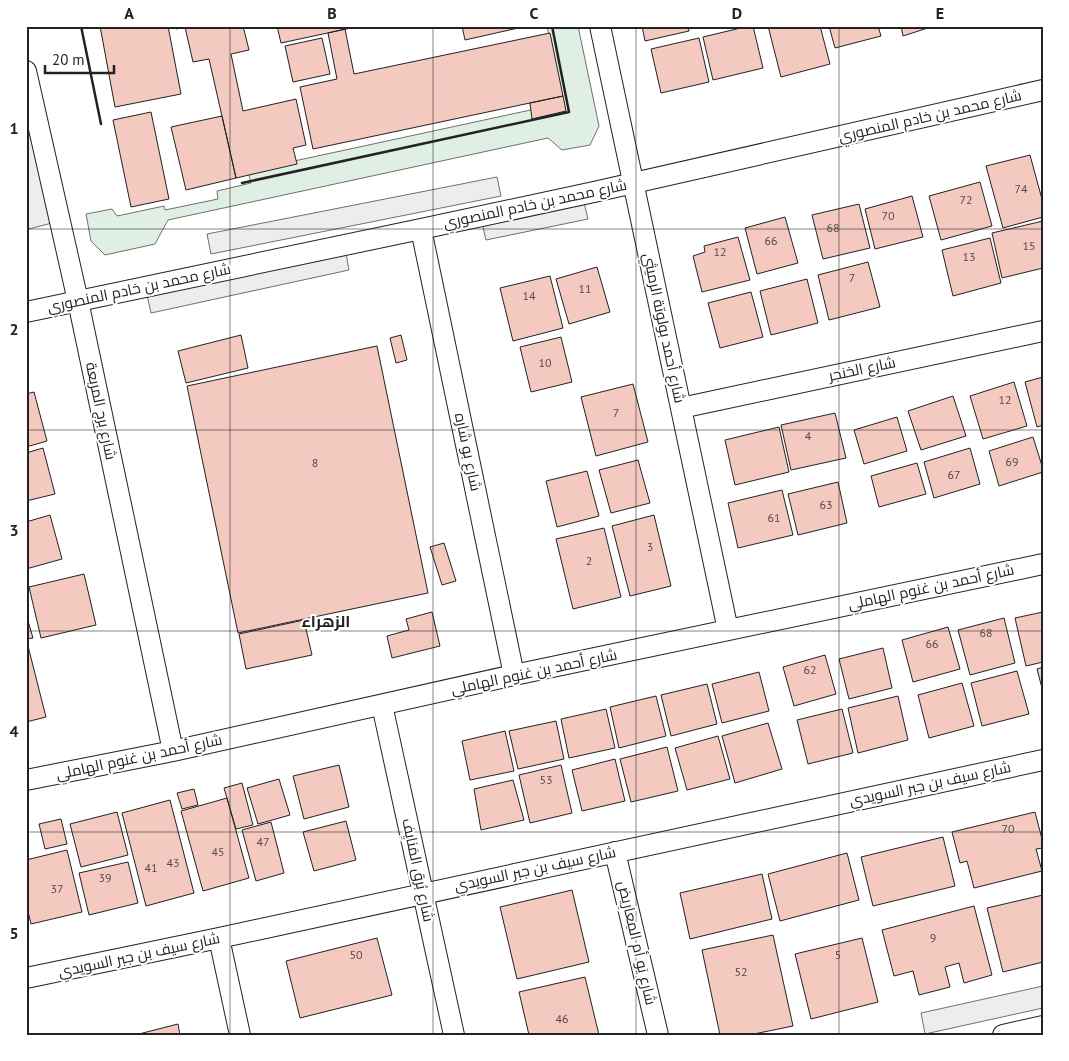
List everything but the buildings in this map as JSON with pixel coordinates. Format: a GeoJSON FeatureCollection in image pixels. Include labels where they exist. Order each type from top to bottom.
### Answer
{"type":"FeatureCollection","features":[{"type":"Feature","properties":{"kind":"street","name":"شارع أحمد بولوتة الرميثي"},"geometry":{"type":"LineString","coordinates":[[600,26],[728,630]]}},
{"type":"Feature","properties":{"kind":"street","name":"شارع برج المربعة"},"geometry":{"type":"LineString","coordinates":[[26,71],[78,301],[173,751]]}},
{"type":"Feature","properties":{"kind":"street","name":"شارع محمد بن خادم المنصوري"},"geometry":{"type":"LineString","coordinates":[[26,312],[421,229],[1043,90]]}},
{"type":"Feature","properties":{"kind":"street","name":"شارع بو شاره"},"geometry":{"type":"LineString","coordinates":[[421,229],[514,675]]}},
{"type":"Feature","properties":{"kind":"street","name":"شارع الخنجر"},"geometry":{"type":"LineString","coordinates":[[681,408],[1043,330]]}},
{"type":"Feature","properties":{"kind":"street","name":"شارع أحمد بن غنوم الهاملي"},"geometry":{"type":"LineString","coordinates":[[26,780],[173,751],[514,675],[1043,564]]}},
{"type":"Feature","properties":{"kind":"street","name":"شارع بُرق المَنايِف"},"geometry":{"type":"LineString","coordinates":[[382,705],[454,1035]]}},
{"type":"Feature","properties":{"kind":"street","name":"شارع سيف بن جبر السويدي"},"geometry":{"type":"LineString","coordinates":[[26,978],[1043,760]]}},
{"type":"Feature","properties":{"kind":"street","name":"شارع يَو أم المِعارِيض"},"geometry":{"type":"LineString","coordinates":[[615,852],[658,1035]]}},
{"type":"Feature","properties":{"kind":"street"},"geometry":{"type":"LineString","coordinates":[[219,938],[240,1035]]}},
{"type":"Feature","properties":{"kind":"street"},"geometry":{"type":"LineString","coordinates":[[1002,1035],[1043,1026]]}},
{"type":"Feature","properties":{"kind":"green space"},"geometry":{"type":"Polygon","coordinates":[[[547,26],[578,26],[599,126],[590,145],[562,150],[548,138],[168,220],[155,244],[105,255],[91,241],[86,214],[112,209],[117,216],[164,206],[165,210],[218,199],[217,191],[251,183],[248,171],[563,103],[547,26]]]}},
{"type":"Feature","properties":{"kind":"shaded area"},"geometry":{"type":"Polygon","coordinates":[[[26,116],[52,223],[29,229],[26,216],[26,116]]]}},
{"type":"Feature","properties":{"kind":"shaded area"},"geometry":{"type":"Polygon","coordinates":[[[497,177],[501,196],[211,254],[207,234],[497,177]]]}},
{"type":"Feature","properties":{"kind":"shaded area"},"geometry":{"type":"Polygon","coordinates":[[[584,202],[588,219],[486,240],[482,223],[584,202]]]}},
{"type":"Feature","properties":{"kind":"shaded area"},"geometry":{"type":"Polygon","coordinates":[[[346,253],[349,270],[151,313],[147,295],[346,253]]]}},
{"type":"Feature","properties":{"kind":"shaded area"},"geometry":{"type":"Polygon","coordinates":[[[1043,986],[1043,1008],[925,1034],[921,1013],[1043,986]]]}},
{"type":"Feature","properties":{"kind":"wall"},"geometry":{"type":"LineString","coordinates":[[81,26],[101,124]]}},
{"type":"Feature","properties":{"kind":"wall"},"geometry":{"type":"LineString","coordinates":[[242,183],[569,112],[552,26]]}},
{"type":"Feature","properties":{"kind":"district","name":"الزهراء"},"geometry":{"type":"Point","coordinates":[326,621]}}]}
